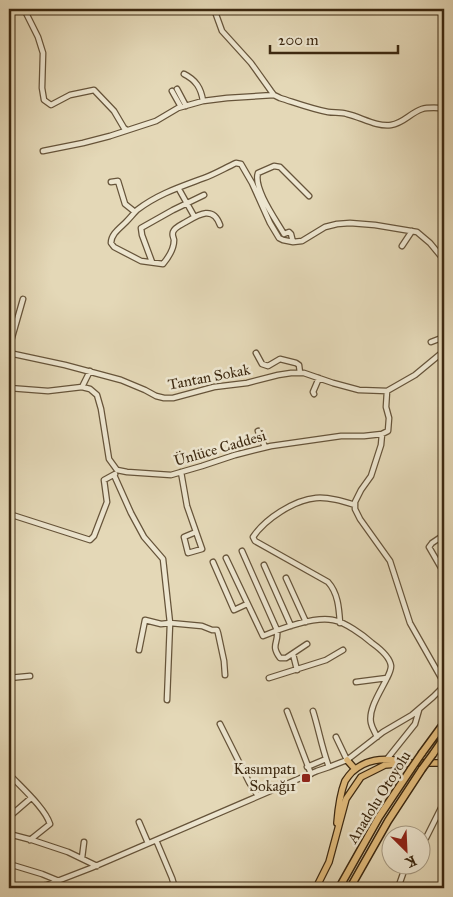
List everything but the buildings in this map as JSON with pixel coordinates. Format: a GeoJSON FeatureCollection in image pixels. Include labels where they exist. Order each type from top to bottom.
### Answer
{"type":"FeatureCollection","features":[{"type":"Feature","properties":{"kind":"highway","name":"Anadolu Otoyolu"},"geometry":{"type":"LineString","coordinates":[[339,888],[410,766],[422,753],[444,722]]}},
{"type":"Feature","properties":{"kind":"highway","name":"Anadolu Otoyolu"},"geometry":{"type":"LineString","coordinates":[[350,888],[388,821],[444,738]]}},
{"type":"Feature","properties":{"kind":"main road"},"geometry":{"type":"LineString","coordinates":[[335,843],[338,811],[346,780],[353,771],[362,764],[372,760],[387,759],[410,766]]}},
{"type":"Feature","properties":{"kind":"main road"},"geometry":{"type":"LineString","coordinates":[[348,760],[357,777],[385,765],[410,766],[444,763]]}},
{"type":"Feature","properties":{"kind":"main road"},"geometry":{"type":"LineString","coordinates":[[316,888],[329,862],[346,800],[363,776],[362,764]]}},
{"type":"Feature","properties":{"kind":"street"},"geometry":{"type":"LineString","coordinates":[[214,9],[222,31],[251,63],[274,95],[280,98],[329,112],[346,114],[377,124],[389,125],[399,123],[424,108],[444,108]]}},
{"type":"Feature","properties":{"kind":"street"},"geometry":{"type":"LineString","coordinates":[[26,13],[38,37],[42,53],[44,100],[51,105],[70,95],[94,90],[114,111],[124,128],[128,130]]}},
{"type":"Feature","properties":{"kind":"street"},"geometry":{"type":"LineString","coordinates":[[184,74],[194,79],[202,94],[203,101]]}},
{"type":"Feature","properties":{"kind":"street"},"geometry":{"type":"LineString","coordinates":[[175,90],[184,107]]}},
{"type":"Feature","properties":{"kind":"street"},"geometry":{"type":"LineString","coordinates":[[44,151],[83,143],[128,130],[156,121],[184,107],[203,101],[274,95]]}},
{"type":"Feature","properties":{"kind":"street"},"geometry":{"type":"LineString","coordinates":[[220,225],[217,218],[212,214],[206,213],[194,216],[174,230],[172,234],[173,245],[163,264],[141,261],[114,247],[111,243],[111,238],[114,234],[135,212],[152,200],[181,185],[206,178],[236,163],[241,164],[252,182],[270,223],[279,238],[293,242],[302,241],[325,228],[337,224],[375,225],[417,232],[430,243],[444,260]]}},
{"type":"Feature","properties":{"kind":"street"},"geometry":{"type":"LineString","coordinates":[[293,242],[292,234],[289,232],[284,234],[265,201],[258,185],[258,173],[274,166],[280,167],[309,196]]}},
{"type":"Feature","properties":{"kind":"street"},"geometry":{"type":"LineString","coordinates":[[111,182],[118,181],[125,204],[135,212]]}},
{"type":"Feature","properties":{"kind":"street"},"geometry":{"type":"LineString","coordinates":[[180,191],[194,216]]}},
{"type":"Feature","properties":{"kind":"street"},"geometry":{"type":"LineString","coordinates":[[152,262],[141,228],[204,195]]}},
{"type":"Feature","properties":{"kind":"street"},"geometry":{"type":"LineString","coordinates":[[402,246],[412,232]]}},
{"type":"Feature","properties":{"kind":"street"},"geometry":{"type":"LineString","coordinates":[[9,348],[23,299]]}},
{"type":"Feature","properties":{"kind":"street"},"geometry":{"type":"LineString","coordinates":[[431,342],[444,337]]}},
{"type":"Feature","properties":{"kind":"street"},"geometry":{"type":"LineString","coordinates":[[30,888],[52,886],[59,880],[97,866],[258,796],[348,760],[433,698],[444,684],[443,675],[410,624],[390,561],[360,518],[355,509],[355,502],[371,476],[382,434],[388,432],[387,391],[414,375],[444,352]]}},
{"type":"Feature","properties":{"kind":"street","name":"Tantan Sokak"},"geometry":{"type":"LineString","coordinates":[[9,353],[121,380],[164,398],[172,398],[214,387],[247,383],[278,375],[300,373],[358,390],[387,391]]}},
{"type":"Feature","properties":{"kind":"street"},"geometry":{"type":"LineString","coordinates":[[256,353],[262,364],[268,366],[280,359],[299,365],[300,373]]}},
{"type":"Feature","properties":{"kind":"street"},"geometry":{"type":"LineString","coordinates":[[268,366],[270,377]]}},
{"type":"Feature","properties":{"kind":"street"},"geometry":{"type":"LineString","coordinates":[[82,387],[90,371]]}},
{"type":"Feature","properties":{"kind":"street"},"geometry":{"type":"LineString","coordinates":[[314,394],[319,378]]}},
{"type":"Feature","properties":{"kind":"street"},"geometry":{"type":"LineString","coordinates":[[9,388],[48,391],[82,387],[90,389],[97,395],[109,459],[131,513],[144,537],[163,559],[170,622],[166,700]]}},
{"type":"Feature","properties":{"kind":"street"},"geometry":{"type":"LineString","coordinates":[[258,431],[265,447]]}},
{"type":"Feature","properties":{"kind":"street","name":"Ünlüce Caddesi"},"geometry":{"type":"LineString","coordinates":[[115,472],[171,475],[265,447],[341,436],[382,434]]}},
{"type":"Feature","properties":{"kind":"street"},"geometry":{"type":"LineString","coordinates":[[9,514],[90,540],[94,536],[107,502],[104,480],[115,472]]}},
{"type":"Feature","properties":{"kind":"street"},"geometry":{"type":"LineString","coordinates":[[181,472],[187,506],[202,549],[188,553],[184,537],[196,532]]}},
{"type":"Feature","properties":{"kind":"street"},"geometry":{"type":"LineString","coordinates":[[340,622],[337,598],[332,586],[328,582],[255,541],[253,536],[278,513],[309,499],[334,499],[355,505]]}},
{"type":"Feature","properties":{"kind":"street"},"geometry":{"type":"LineString","coordinates":[[444,535],[429,546],[444,573]]}},
{"type":"Feature","properties":{"kind":"street"},"geometry":{"type":"LineString","coordinates":[[242,551],[277,630],[278,636],[275,651],[280,658],[286,658],[307,644]]}},
{"type":"Feature","properties":{"kind":"street"},"geometry":{"type":"LineString","coordinates":[[226,558],[263,636],[306,622],[327,619],[340,622],[370,640],[379,648],[391,666],[371,712],[371,724],[377,737]]}},
{"type":"Feature","properties":{"kind":"street"},"geometry":{"type":"LineString","coordinates":[[213,562],[234,610],[247,604]]}},
{"type":"Feature","properties":{"kind":"street"},"geometry":{"type":"LineString","coordinates":[[264,564],[291,626]]}},
{"type":"Feature","properties":{"kind":"street"},"geometry":{"type":"LineString","coordinates":[[286,578],[306,622]]}},
{"type":"Feature","properties":{"kind":"street"},"geometry":{"type":"LineString","coordinates":[[139,650],[145,620],[161,624],[170,622],[202,626],[216,630],[222,649],[224,675]]}},
{"type":"Feature","properties":{"kind":"street"},"geometry":{"type":"LineString","coordinates":[[269,678],[326,660],[343,650]]}},
{"type":"Feature","properties":{"kind":"street"},"geometry":{"type":"LineString","coordinates":[[292,654],[297,670]]}},
{"type":"Feature","properties":{"kind":"street"},"geometry":{"type":"LineString","coordinates":[[9,678],[30,676]]}},
{"type":"Feature","properties":{"kind":"street"},"geometry":{"type":"LineString","coordinates":[[356,682],[386,678]]}},
{"type":"Feature","properties":{"kind":"street"},"geometry":{"type":"LineString","coordinates":[[387,759],[415,724],[419,708]]}},
{"type":"Feature","properties":{"kind":"street"},"geometry":{"type":"LineString","coordinates":[[287,711],[311,774]]}},
{"type":"Feature","properties":{"kind":"street"},"geometry":{"type":"LineString","coordinates":[[313,711],[326,759],[330,767]]}},
{"type":"Feature","properties":{"kind":"street"},"geometry":{"type":"LineString","coordinates":[[220,724],[258,796]]}},
{"type":"Feature","properties":{"kind":"street"},"geometry":{"type":"LineString","coordinates":[[336,737],[348,760]]}},
{"type":"Feature","properties":{"kind":"street"},"geometry":{"type":"LineString","coordinates":[[307,767],[326,759]]}},
{"type":"Feature","properties":{"kind":"street"},"geometry":{"type":"LineString","coordinates":[[9,774],[48,818],[50,824],[30,840]]}},
{"type":"Feature","properties":{"kind":"street"},"geometry":{"type":"LineString","coordinates":[[9,817],[31,798]]}},
{"type":"Feature","properties":{"kind":"street"},"geometry":{"type":"LineString","coordinates":[[430,830],[444,802]]}},
{"type":"Feature","properties":{"kind":"street"},"geometry":{"type":"LineString","coordinates":[[139,822],[148,843]]}},
{"type":"Feature","properties":{"kind":"street"},"geometry":{"type":"LineString","coordinates":[[9,834],[68,852],[97,866]]}},
{"type":"Feature","properties":{"kind":"street"},"geometry":{"type":"LineString","coordinates":[[156,840],[175,888]]}},
{"type":"Feature","properties":{"kind":"street"},"geometry":{"type":"LineString","coordinates":[[82,858],[84,842]]}},
{"type":"Feature","properties":{"kind":"street"},"geometry":{"type":"LineString","coordinates":[[9,864],[59,880]]}},
{"type":"Feature","properties":{"kind":"street"},"geometry":{"type":"LineString","coordinates":[[398,888],[403,874]]}},
{"type":"Feature","properties":{"kind":"place","name":"Kasımpatı Sokağı1"},"geometry":{"type":"Point","coordinates":[306,778]}}]}
